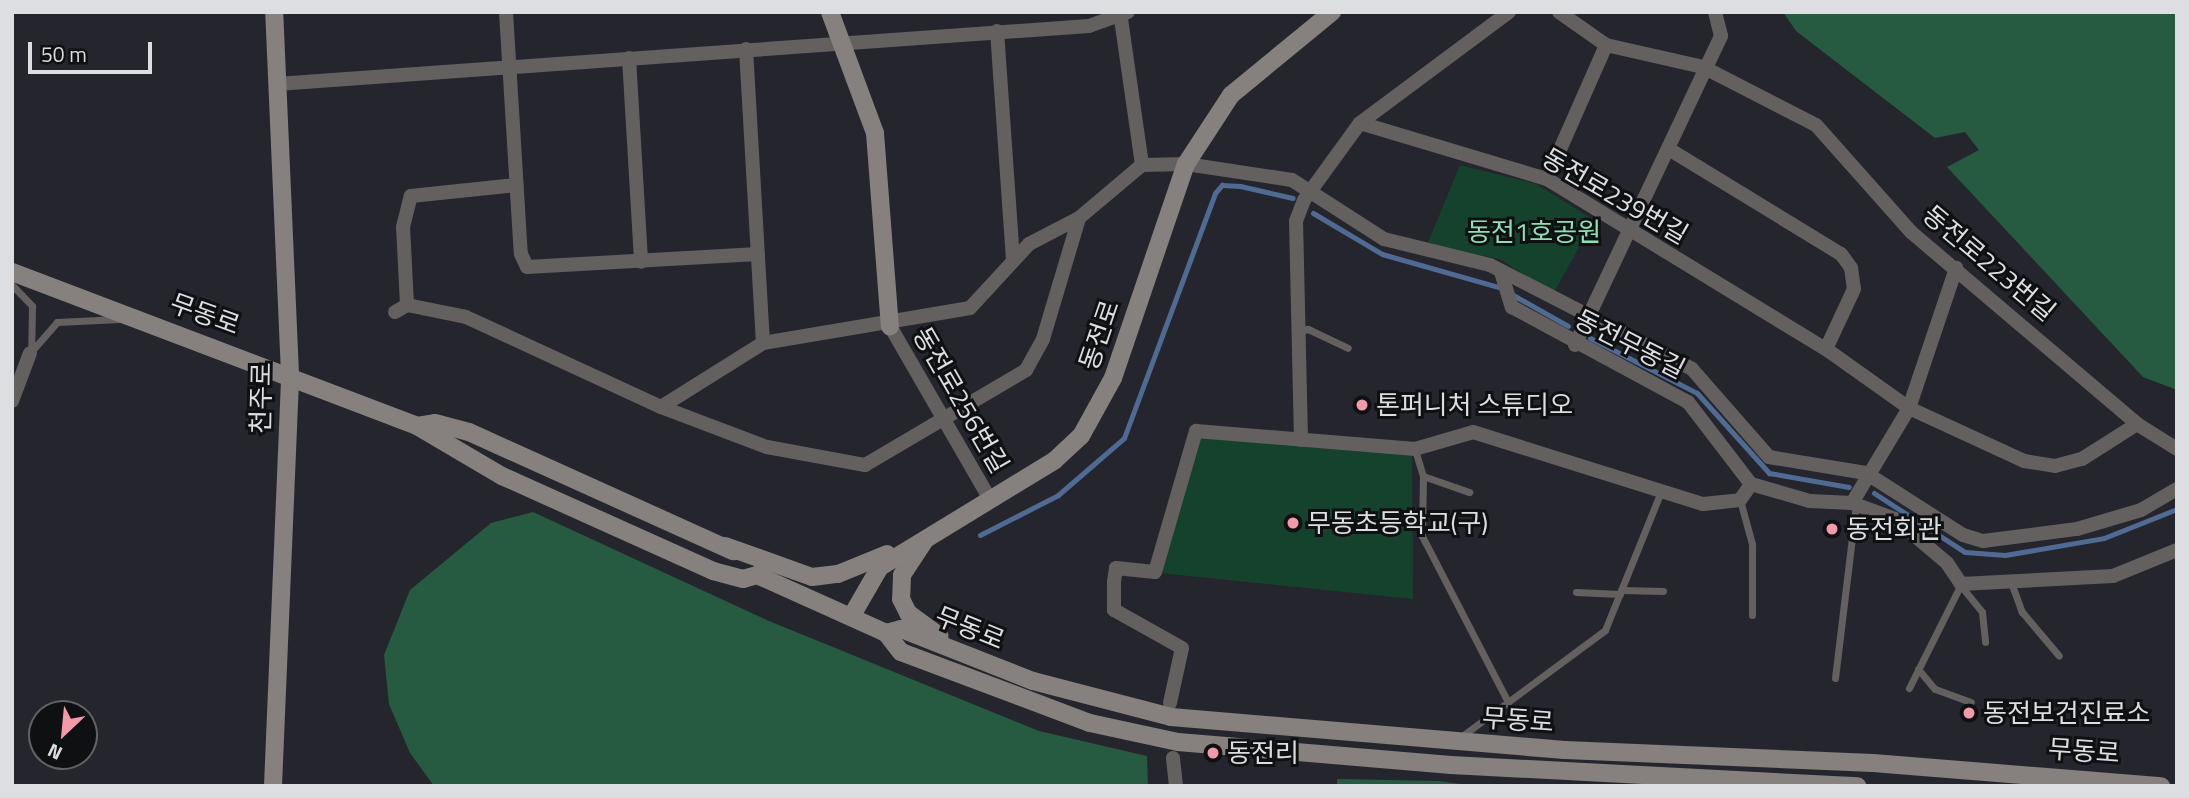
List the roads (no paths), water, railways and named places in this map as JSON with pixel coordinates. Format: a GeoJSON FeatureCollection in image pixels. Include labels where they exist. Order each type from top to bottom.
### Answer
{"type":"FeatureCollection","features":[{"type":"Feature","properties":{"kind":"main road","name":"천주로"},"geometry":{"type":"LineString","coordinates":[[273,786],[289,374],[274,12]]}},
{"type":"Feature","properties":{"kind":"main road"},"geometry":{"type":"LineString","coordinates":[[830,12],[875,133],[890,326]]}},
{"type":"Feature","properties":{"kind":"main road","name":"동전로"},"geometry":{"type":"LineString","coordinates":[[850,617],[880,567],[930,533],[1070,450],[1098,412],[1186,163],[1231,95],[1332,12]]}},
{"type":"Feature","properties":{"kind":"main road","name":"무동로"},"geometry":{"type":"LineString","coordinates":[[12,272],[289,374],[417,426],[502,476],[713,571],[757,575]]}},
{"type":"Feature","properties":{"kind":"main road","name":"무동로"},"geometry":{"type":"LineString","coordinates":[[417,426],[435,423],[469,432],[725,546],[757,575],[886,634],[901,652],[1035,707],[1178,742],[1451,765],[1857,786]]}},
{"type":"Feature","properties":{"kind":"main road"},"geometry":{"type":"LineString","coordinates":[[725,546],[822,577],[854,569],[930,533]]}},
{"type":"Feature","properties":{"kind":"main road"},"geometry":{"type":"LineString","coordinates":[[930,533],[902,575],[901,599],[908,613],[969,657]]}},
{"type":"Feature","properties":{"kind":"main road","name":"무동로"},"geometry":{"type":"LineString","coordinates":[[886,634],[901,629],[969,657],[1103,704],[1171,717],[1453,742],[2161,786]]}},
{"type":"Feature","properties":{"kind":"street"},"geometry":{"type":"LineString","coordinates":[[506,12],[516,185],[527,267],[758,254]]}},
{"type":"Feature","properties":{"kind":"street"},"geometry":{"type":"LineString","coordinates":[[1301,440],[1296,221],[1310,189],[1360,123],[1509,12]]}},
{"type":"Feature","properties":{"kind":"street","name":"동전로223번길"},"geometry":{"type":"LineString","coordinates":[[1559,12],[1606,45],[1703,67],[1816,125],[1911,232],[2137,424],[2177,449]]}},
{"type":"Feature","properties":{"kind":"street"},"geometry":{"type":"LineString","coordinates":[[1574,345],[1672,150],[1703,67],[1721,36],[1715,12]]}},
{"type":"Feature","properties":{"kind":"street"},"geometry":{"type":"LineString","coordinates":[[277,84],[997,31],[1123,14],[1142,165]]}},
{"type":"Feature","properties":{"kind":"street"},"geometry":{"type":"LineString","coordinates":[[997,31],[1013,259]]}},
{"type":"Feature","properties":{"kind":"street"},"geometry":{"type":"LineString","coordinates":[[1547,179],[1606,45]]}},
{"type":"Feature","properties":{"kind":"street"},"geometry":{"type":"LineString","coordinates":[[746,49],[763,343]]}},
{"type":"Feature","properties":{"kind":"street"},"geometry":{"type":"LineString","coordinates":[[629,58],[641,262]]}},
{"type":"Feature","properties":{"kind":"street","name":"동전로239번길"},"geometry":{"type":"LineString","coordinates":[[1360,123],[1547,179],[1826,349],[1909,408],[2024,461],[2055,466],[2082,459],[2137,424]]}},
{"type":"Feature","properties":{"kind":"street"},"geometry":{"type":"LineString","coordinates":[[1672,150],[1841,254],[1854,289],[1826,349]]}},
{"type":"Feature","properties":{"kind":"street"},"geometry":{"type":"LineString","coordinates":[[661,407],[763,343],[890,326],[971,308],[1013,259],[1049,231],[1080,218],[1142,165],[1186,163],[1272,175],[1310,189],[1384,239],[1496,269],[1692,369],[1769,457],[1866,473],[1963,535],[1983,541],[2077,528],[2141,510],[2177,489]]}},
{"type":"Feature","properties":{"kind":"street"},"geometry":{"type":"LineString","coordinates":[[516,185],[411,196],[403,227],[401,309],[494,328],[661,407],[767,447],[849,465],[865,465],[947,419],[1015,378],[1035,358],[1080,218]]}},
{"type":"Feature","properties":{"kind":"street"},"geometry":{"type":"LineString","coordinates":[[1854,504],[1866,473],[1909,408],[1956,268]]}},
{"type":"Feature","properties":{"kind":"street","name":"동전무동길"},"geometry":{"type":"LineString","coordinates":[[1496,269],[1512,307],[1574,345],[1688,402],[1751,484]]}},
{"type":"Feature","properties":{"kind":"street","name":"동전로256번길"},"geometry":{"type":"LineString","coordinates":[[890,326],[947,419],[990,499]]}},
{"type":"Feature","properties":{"kind":"street"},"geometry":{"type":"LineString","coordinates":[[12,401],[30,353]]}},
{"type":"Feature","properties":{"kind":"street"},"geometry":{"type":"LineString","coordinates":[[1170,703],[1182,648],[1114,610],[1116,568],[1155,572],[1196,432],[1415,449],[1473,432],[1490,434],[1660,494],[1703,504],[1740,500],[1751,484],[1810,501],[1854,504],[1910,529],[1961,585],[2012,585],[2113,576],[2177,550]]}},
{"type":"Feature","properties":{"kind":"street"},"geometry":{"type":"LineString","coordinates":[[1172,758],[1176,786]]}},
{"type":"Feature","properties":{"kind":"lane"},"geometry":{"type":"LineString","coordinates":[[12,285],[32,306],[30,353]]}},
{"type":"Feature","properties":{"kind":"lane"},"geometry":{"type":"LineString","coordinates":[[30,353],[45,331],[70,318],[148,321]]}},
{"type":"Feature","properties":{"kind":"lane"},"geometry":{"type":"LineString","coordinates":[[1298,331],[1308,329],[1348,348]]}},
{"type":"Feature","properties":{"kind":"lane"},"geometry":{"type":"LineString","coordinates":[[1415,449],[1423,476],[1422,536],[1508,702]]}},
{"type":"Feature","properties":{"kind":"lane"},"geometry":{"type":"LineString","coordinates":[[1423,476],[1469,492]]}},
{"type":"Feature","properties":{"kind":"lane"},"geometry":{"type":"LineString","coordinates":[[1453,742],[1605,630],[1660,494]]}},
{"type":"Feature","properties":{"kind":"lane"},"geometry":{"type":"LineString","coordinates":[[1740,500],[1752,544],[1752,615]]}},
{"type":"Feature","properties":{"kind":"lane"},"geometry":{"type":"LineString","coordinates":[[1835,678],[1843,572],[1854,504]]}},
{"type":"Feature","properties":{"kind":"lane"},"geometry":{"type":"LineString","coordinates":[[1909,688],[1961,585],[1982,612],[1985,642]]}},
{"type":"Feature","properties":{"kind":"lane"},"geometry":{"type":"LineString","coordinates":[[2012,585],[2022,612],[2059,656]]}},
{"type":"Feature","properties":{"kind":"lane"},"geometry":{"type":"LineString","coordinates":[[1576,592],[1663,592]]}},
{"type":"Feature","properties":{"kind":"lane"},"geometry":{"type":"LineString","coordinates":[[1918,669],[1935,689],[1971,702]]}},
{"type":"Feature","properties":{"kind":"waterway"},"geometry":{"type":"LineString","coordinates":[[980,535],[1058,495],[1124,438],[1215,193],[1222,185],[1240,186],[1293,198]]}},
{"type":"Feature","properties":{"kind":"waterway"},"geometry":{"type":"LineString","coordinates":[[1313,213],[1382,254],[1502,288]]}},
{"type":"Feature","properties":{"kind":"waterway"},"geometry":{"type":"LineString","coordinates":[[1513,295],[1568,326]]}},
{"type":"Feature","properties":{"kind":"waterway"},"geometry":{"type":"LineString","coordinates":[[1590,338],[1697,393],[1769,473],[1849,487]]}},
{"type":"Feature","properties":{"kind":"waterway"},"geometry":{"type":"LineString","coordinates":[[1874,493],[1965,552],[2005,555],[2104,538],[2177,509]]}},
{"type":"Feature","properties":{"kind":"place","name":"톤퍼니처 스튜디오"},"geometry":{"type":"Point","coordinates":[1362,405]}},
{"type":"Feature","properties":{"kind":"place","name":"무동초등학교(구)"},"geometry":{"type":"Point","coordinates":[1293,523]}},
{"type":"Feature","properties":{"kind":"place","name":"동전회관"},"geometry":{"type":"Point","coordinates":[1832,529]}},
{"type":"Feature","properties":{"kind":"place","name":"동전보건진료소"},"geometry":{"type":"Point","coordinates":[1969,713]}},
{"type":"Feature","properties":{"kind":"place","name":"동전리"},"geometry":{"type":"Point","coordinates":[1213,753]}},
{"type":"Feature","properties":{"kind":"park label","name":"동전1호공원"},"geometry":{"type":"Point","coordinates":[1534,232]}}]}
